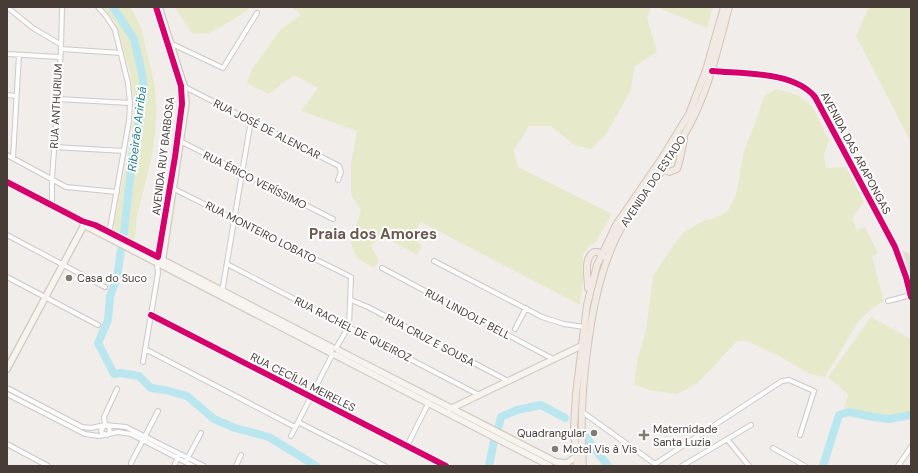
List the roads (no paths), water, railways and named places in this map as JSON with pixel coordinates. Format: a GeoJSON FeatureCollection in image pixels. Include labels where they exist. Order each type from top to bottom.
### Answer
{"type":"FeatureCollection","features":[{"type":"Feature","properties":{"kind":"main road","name":"AVENIDA RUY BARBOSA"},"geometry":{"type":"LineString","coordinates":[[156,7],[170,43]]}},
{"type":"Feature","properties":{"kind":"main road","name":"AVENIDA RUY BARBOSA"},"geometry":{"type":"LineString","coordinates":[[159,7],[182,86],[179,140],[160,262]]}},
{"type":"Feature","properties":{"kind":"main road","name":"AVENIDA DO ESTADO"},"geometry":{"type":"LineString","coordinates":[[578,428],[575,399],[588,296],[595,272],[602,254],[625,210],[680,130],[694,102],[706,70],[724,7]]}},
{"type":"Feature","properties":{"kind":"main road","name":"AVENIDA DO ESTADO"},"geometry":{"type":"LineString","coordinates":[[578,428],[592,316],[598,287],[606,260],[630,213],[663,169],[684,136],[697,111],[712,71],[729,7]]}},
{"type":"Feature","properties":{"kind":"main road"},"geometry":{"type":"LineString","coordinates":[[660,161],[663,169],[669,172],[677,169],[684,136]]}},
{"type":"Feature","properties":{"kind":"main road"},"geometry":{"type":"LineString","coordinates":[[7,182],[113,240],[222,293],[430,401],[446,412],[555,464],[567,463],[576,456]]}},
{"type":"Feature","properties":{"kind":"main road"},"geometry":{"type":"LineString","coordinates":[[83,223],[96,225],[160,262]]}},
{"type":"Feature","properties":{"kind":"main road"},"geometry":{"type":"LineString","coordinates":[[7,369],[83,223]]}},
{"type":"Feature","properties":{"kind":"main road"},"geometry":{"type":"LineString","coordinates":[[588,296],[588,257],[594,252],[602,254],[606,260]]}},
{"type":"Feature","properties":{"kind":"main road"},"geometry":{"type":"LineString","coordinates":[[446,412],[451,408],[581,346]]}},
{"type":"Feature","properties":{"kind":"main road"},"geometry":{"type":"LineString","coordinates":[[430,401],[451,408],[519,446],[550,466]]}},
{"type":"Feature","properties":{"kind":"main road"},"geometry":{"type":"LineString","coordinates":[[576,466],[578,428]]}},
{"type":"Feature","properties":{"kind":"main road"},"geometry":{"type":"LineString","coordinates":[[578,428],[583,466]]}},
{"type":"Feature","properties":{"kind":"street"},"geometry":{"type":"LineString","coordinates":[[7,7],[33,28],[60,44]]}},
{"type":"Feature","properties":{"kind":"street","name":"RUA ANTHURIUM"},"geometry":{"type":"LineString","coordinates":[[52,206],[52,179],[59,57],[61,49],[62,7]]}},
{"type":"Feature","properties":{"kind":"street"},"geometry":{"type":"LineString","coordinates":[[98,7],[115,30],[128,83],[130,103],[129,121],[109,232],[109,236],[113,240]]}},
{"type":"Feature","properties":{"kind":"street"},"geometry":{"type":"LineString","coordinates":[[170,43],[223,68],[257,13]]}},
{"type":"Feature","properties":{"kind":"street"},"geometry":{"type":"LineString","coordinates":[[61,49],[120,53]]}},
{"type":"Feature","properties":{"kind":"street"},"geometry":{"type":"LineString","coordinates":[[7,54],[59,57]]}},
{"type":"Feature","properties":{"kind":"street"},"geometry":{"type":"LineString","coordinates":[[13,158],[19,55]]}},
{"type":"Feature","properties":{"kind":"street","name":"AVENIDA DAS ARAPONGAS"},"geometry":{"type":"LineString","coordinates":[[712,71],[783,78],[797,83],[811,92],[894,247],[906,277],[911,296]]}},
{"type":"Feature","properties":{"kind":"street","name":"RUA JOSÉ DE ALENCAR"},"geometry":{"type":"LineString","coordinates":[[182,86],[339,166],[341,168],[341,172],[338,180]]}},
{"type":"Feature","properties":{"kind":"street"},"geometry":{"type":"LineString","coordinates":[[7,95],[16,96]]}},
{"type":"Feature","properties":{"kind":"street"},"geometry":{"type":"LineString","coordinates":[[57,99],[130,103]]}},
{"type":"Feature","properties":{"kind":"street"},"geometry":{"type":"LineString","coordinates":[[222,293],[251,120]]}},
{"type":"Feature","properties":{"kind":"street","name":"RUA ÉRICO VERÍSSIMO"},"geometry":{"type":"LineString","coordinates":[[179,140],[333,219]]}},
{"type":"Feature","properties":{"kind":"street"},"geometry":{"type":"LineString","coordinates":[[54,147],[124,151]]}},
{"type":"Feature","properties":{"kind":"street"},"geometry":{"type":"LineString","coordinates":[[7,154],[70,188],[116,192]]}},
{"type":"Feature","properties":{"kind":"street","name":"RUA MONTEIRO LOBATO"},"geometry":{"type":"LineString","coordinates":[[172,188],[351,277],[351,300]]}},
{"type":"Feature","properties":{"kind":"street"},"geometry":{"type":"LineString","coordinates":[[7,235],[105,287]]}},
{"type":"Feature","properties":{"kind":"street"},"geometry":{"type":"LineString","coordinates":[[434,260],[553,321],[584,327]]}},
{"type":"Feature","properties":{"kind":"street","name":"AVENIDA RUY BARBOSA"},"geometry":{"type":"LineString","coordinates":[[143,362],[160,262]]}},
{"type":"Feature","properties":{"kind":"street","name":"RUA RACHEL DE QUEIROZ"},"geometry":{"type":"LineString","coordinates":[[227,264],[349,326],[479,395]]}},
{"type":"Feature","properties":{"kind":"street","name":"RUA LINDOLF BELL"},"geometry":{"type":"LineString","coordinates":[[382,268],[553,359]]}},
{"type":"Feature","properties":{"kind":"street"},"geometry":{"type":"LineString","coordinates":[[7,277],[98,325]]}},
{"type":"Feature","properties":{"kind":"street"},"geometry":{"type":"LineString","coordinates":[[906,277],[911,279]]}},
{"type":"Feature","properties":{"kind":"street"},"geometry":{"type":"LineString","coordinates":[[888,301],[911,296]]}},
{"type":"Feature","properties":{"kind":"street"},"geometry":{"type":"LineString","coordinates":[[291,436],[334,351],[349,326],[351,300]]}},
{"type":"Feature","properties":{"kind":"street","name":"RUA CRUZ E SOUSA"},"geometry":{"type":"LineString","coordinates":[[351,300],[368,307],[508,381]]}},
{"type":"Feature","properties":{"kind":"street"},"geometry":{"type":"LineString","coordinates":[[515,329],[526,308]]}},
{"type":"Feature","properties":{"kind":"street","name":"RUA CECÍLIA MEIRELES"},"geometry":{"type":"LineString","coordinates":[[151,315],[446,466]]}},
{"type":"Feature","properties":{"kind":"street"},"geometry":{"type":"LineString","coordinates":[[145,349],[295,427]]}},
{"type":"Feature","properties":{"kind":"street"},"geometry":{"type":"LineString","coordinates":[[581,411],[657,465],[782,381],[789,380],[814,391],[800,435]]}},
{"type":"Feature","properties":{"kind":"street"},"geometry":{"type":"LineString","coordinates":[[7,388],[85,428],[105,425],[126,427],[177,458],[194,466]]}},
{"type":"Feature","properties":{"kind":"street"},"geometry":{"type":"LineString","coordinates":[[107,435],[110,433],[110,430],[109,427],[105,425],[104,417],[117,389]]}},
{"type":"Feature","properties":{"kind":"street"},"geometry":{"type":"LineString","coordinates":[[7,394],[89,435],[99,436],[121,432],[130,434],[144,438],[180,453],[204,466]]}},
{"type":"Feature","properties":{"kind":"street"},"geometry":{"type":"LineString","coordinates":[[16,398],[18,394]]}},
{"type":"Feature","properties":{"kind":"street"},"geometry":{"type":"LineString","coordinates":[[407,446],[430,401]]}},
{"type":"Feature","properties":{"kind":"street"},"geometry":{"type":"LineString","coordinates":[[130,463],[158,411]]}},
{"type":"Feature","properties":{"kind":"street"},"geometry":{"type":"LineString","coordinates":[[62,422],[64,417]]}},
{"type":"Feature","properties":{"kind":"street"},"geometry":{"type":"LineString","coordinates":[[298,422],[385,466]]}},
{"type":"Feature","properties":{"kind":"street"},"geometry":{"type":"LineString","coordinates":[[682,466],[751,425]]}},
{"type":"Feature","properties":{"kind":"street"},"geometry":{"type":"LineString","coordinates":[[185,462],[201,433]]}},
{"type":"Feature","properties":{"kind":"street"},"geometry":{"type":"LineString","coordinates":[[727,439],[749,466]]}},
{"type":"Feature","properties":{"kind":"street"},"geometry":{"type":"LineString","coordinates":[[7,444],[48,466]]}},
{"type":"Feature","properties":{"kind":"street"},"geometry":{"type":"LineString","coordinates":[[773,448],[805,466]]}},
{"type":"Feature","properties":{"kind":"street"},"geometry":{"type":"LineString","coordinates":[[898,466],[910,449]]}},
{"type":"Feature","properties":{"kind":"street"},"geometry":{"type":"LineString","coordinates":[[174,466],[180,453]]}},
{"type":"Feature","properties":{"kind":"street"},"geometry":{"type":"LineString","coordinates":[[236,466],[241,455]]}},
{"type":"Feature","properties":{"kind":"waterway","name":"Ribeirão Ariribá"},"geometry":{"type":"LineString","coordinates":[[113,7],[134,39],[142,73],[144,93],[132,161],[124,233]]}},
{"type":"Feature","properties":{"kind":"waterway","name":"Ribeirão Ariribá"},"geometry":{"type":"LineString","coordinates":[[121,250],[117,278],[110,296],[108,320],[98,343],[114,374],[121,373],[139,376],[151,388],[187,396],[214,419],[235,428],[269,437],[316,466]]}},
{"type":"Feature","properties":{"kind":"waterway","name":"Ribeirão Ariribá"},"geometry":{"type":"LineString","coordinates":[[498,429],[501,417],[517,410],[541,405],[565,418]]}},
{"type":"Feature","properties":{"kind":"waterway","name":"Ribeirão Ariribá"},"geometry":{"type":"LineString","coordinates":[[823,466],[839,415],[849,412],[889,419],[911,415]]}},
{"type":"Feature","properties":{"kind":"waterway","name":"Ribeirão Ariribá"},"geometry":{"type":"LineString","coordinates":[[586,437],[608,466]]}},
{"type":"Feature","properties":{"kind":"waterway","name":"Ribeirão Ariribá"},"geometry":{"type":"LineString","coordinates":[[489,466],[494,441]]}},
{"type":"Feature","properties":{"kind":"place","name":"Casa do Suco"},"geometry":{"type":"Point","coordinates":[69,278]}},
{"type":"Feature","properties":{"kind":"place","name":"Quadrangular"},"geometry":{"type":"Point","coordinates":[594,433]}},
{"type":"Feature","properties":{"kind":"place","name":"Maternidade Santa Luzia"},"geometry":{"type":"Point","coordinates":[644,435]}},
{"type":"Feature","properties":{"kind":"place","name":"Motel Vis à Vis"},"geometry":{"type":"Point","coordinates":[555,449]}},
{"type":"Feature","properties":{"kind":"district","name":"Praia dos Amores"},"geometry":{"type":"Point","coordinates":[373,234]}}]}
